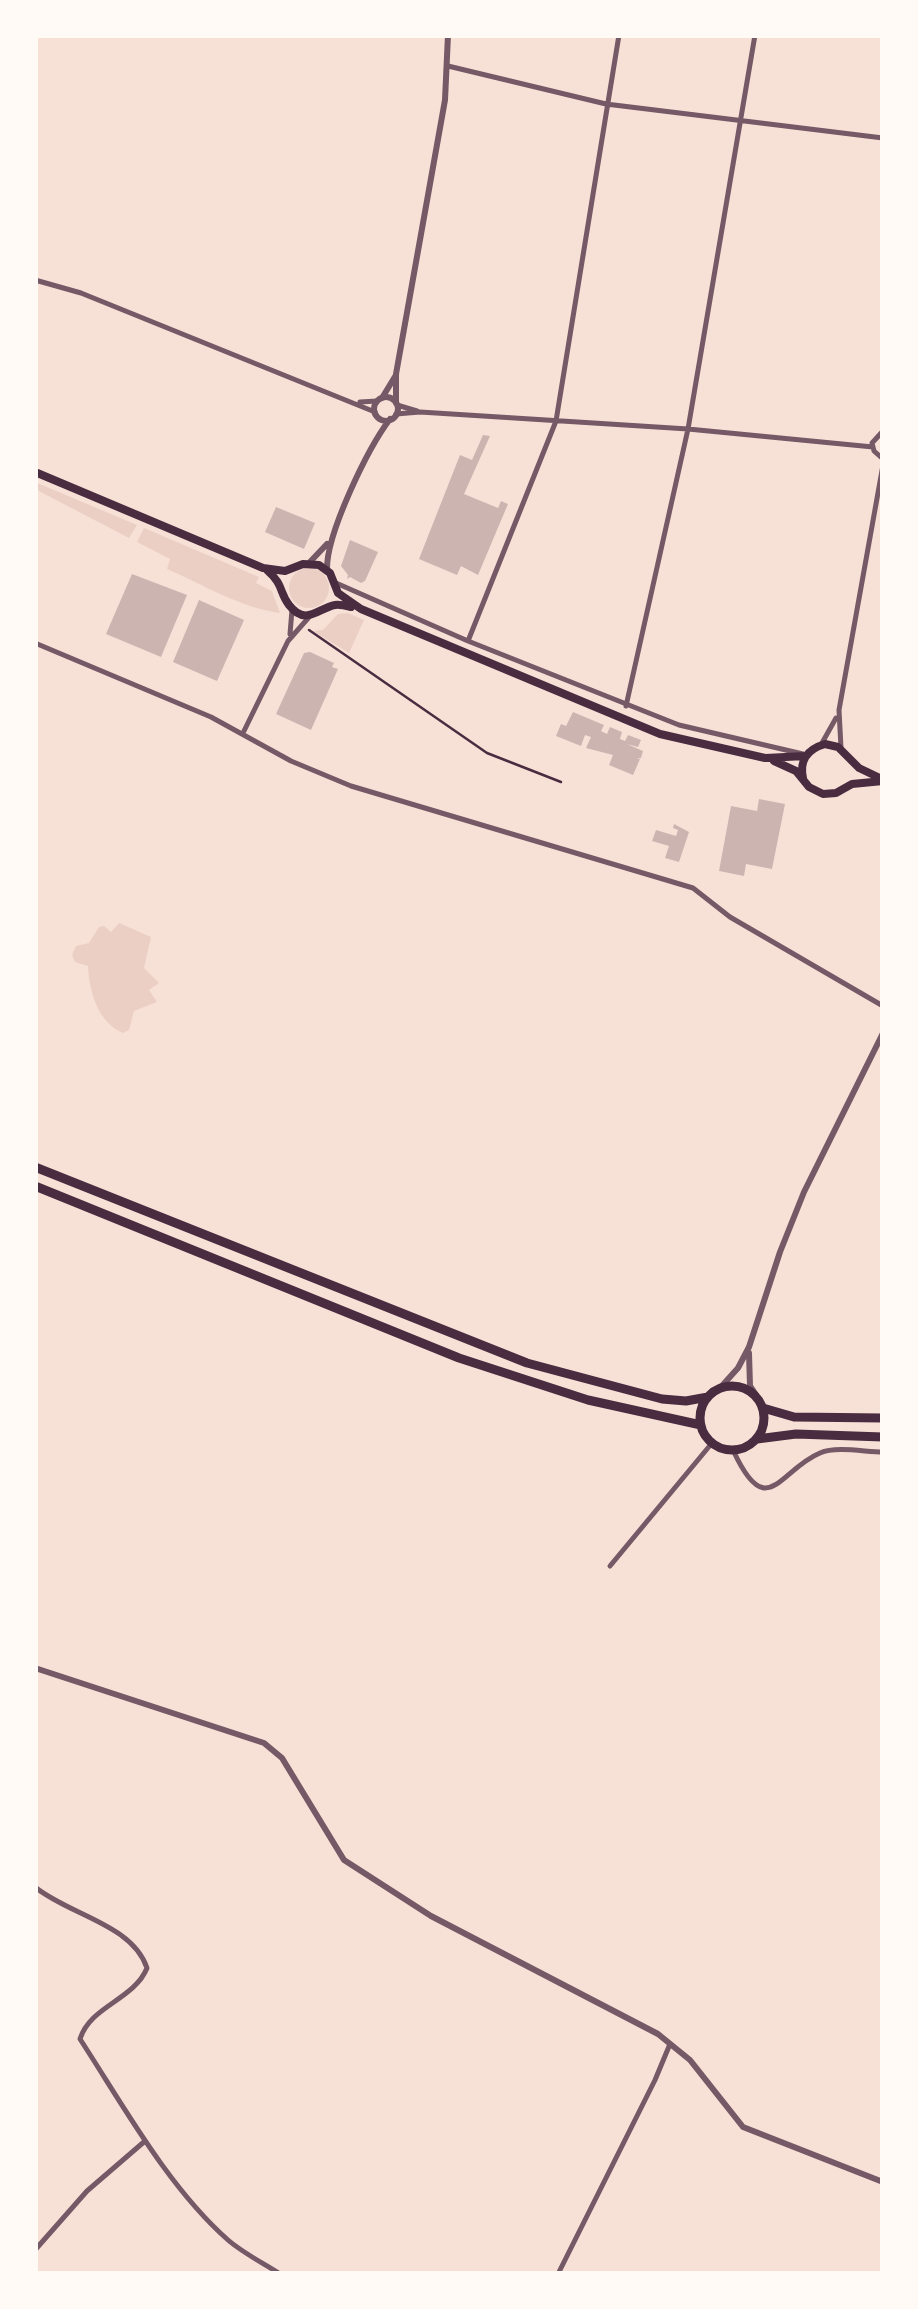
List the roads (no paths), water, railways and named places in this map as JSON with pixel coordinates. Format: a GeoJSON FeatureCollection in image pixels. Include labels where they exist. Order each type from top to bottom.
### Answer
{"type":"FeatureCollection","features":[{"type":"Feature","properties":{"kind":"main road"},"geometry":{"type":"LineString","coordinates":[[35,472],[264,568],[292,570],[309,563],[327,570],[345,600],[360,609],[660,734],[787,766],[818,792],[829,794],[852,784],[883,780]]}},
{"type":"Feature","properties":{"kind":"main road"},"geometry":{"type":"LineString","coordinates":[[264,568],[283,589],[290,607],[303,614],[313,615],[330,606],[360,609]]}},
{"type":"Feature","properties":{"kind":"main road"},"geometry":{"type":"LineString","coordinates":[[283,589],[292,570]]}},
{"type":"Feature","properties":{"kind":"main road"},"geometry":{"type":"LineString","coordinates":[[330,606],[335,585]]}},
{"type":"Feature","properties":{"kind":"main road"},"geometry":{"type":"LineString","coordinates":[[803,778],[806,755],[820,745],[841,749],[859,768],[883,780]]}},
{"type":"Feature","properties":{"kind":"main road"},"geometry":{"type":"LineString","coordinates":[[765,758],[806,755]]}},
{"type":"Feature","properties":{"kind":"main road"},"geometry":{"type":"LineString","coordinates":[[841,790],[851,776],[850,760]]}},
{"type":"Feature","properties":{"kind":"main road"},"geometry":{"type":"LineString","coordinates":[[35,1166],[527,1363],[662,1399],[686,1401],[708,1396],[720,1388],[739,1386],[756,1395],[763,1408],[764,1424],[757,1439]]}},
{"type":"Feature","properties":{"kind":"main road"},"geometry":{"type":"LineString","coordinates":[[35,1186],[459,1358],[588,1400],[701,1424]]}},
{"type":"Feature","properties":{"kind":"main road"},"geometry":{"type":"LineString","coordinates":[[708,1396],[700,1414],[701,1424],[712,1443],[732,1450],[742,1449],[757,1439],[796,1434],[883,1436]]}},
{"type":"Feature","properties":{"kind":"main road"},"geometry":{"type":"LineString","coordinates":[[763,1408],[794,1416],[883,1418]]}},
{"type":"Feature","properties":{"kind":"street"},"geometry":{"type":"LineString","coordinates":[[327,570],[331,540],[375,439],[395,410],[396,374],[448,66],[448,35]]}},
{"type":"Feature","properties":{"kind":"street"},"geometry":{"type":"LineString","coordinates":[[468,641],[556,422],[619,35]]}},
{"type":"Feature","properties":{"kind":"street"},"geometry":{"type":"LineString","coordinates":[[626,706],[688,429],[756,35]]}},
{"type":"Feature","properties":{"kind":"street"},"geometry":{"type":"LineString","coordinates":[[448,66],[606,104],[883,138]]}},
{"type":"Feature","properties":{"kind":"street"},"geometry":{"type":"LineString","coordinates":[[35,280],[81,293],[356,402],[382,420],[395,410],[688,429],[872,447],[883,462],[839,710],[841,749]]}},
{"type":"Feature","properties":{"kind":"street"},"geometry":{"type":"LineString","coordinates":[[375,439],[380,400],[396,374]]}},
{"type":"Feature","properties":{"kind":"street"},"geometry":{"type":"LineString","coordinates":[[356,402],[390,398],[395,410]]}},
{"type":"Feature","properties":{"kind":"street"},"geometry":{"type":"LineString","coordinates":[[872,447],[874,438],[883,431]]}},
{"type":"Feature","properties":{"kind":"street"},"geometry":{"type":"LineString","coordinates":[[309,563],[331,540]]}},
{"type":"Feature","properties":{"kind":"street"},"geometry":{"type":"LineString","coordinates":[[335,585],[678,725],[806,755]]}},
{"type":"Feature","properties":{"kind":"street"},"geometry":{"type":"LineString","coordinates":[[288,641],[294,615],[290,607]]}},
{"type":"Feature","properties":{"kind":"street"},"geometry":{"type":"LineString","coordinates":[[244,732],[288,641],[304,620],[313,615]]}},
{"type":"Feature","properties":{"kind":"street"},"geometry":{"type":"LineString","coordinates":[[35,643],[211,717],[291,761],[351,786],[693,888],[730,917],[883,1006]]}},
{"type":"Feature","properties":{"kind":"street"},"geometry":{"type":"LineString","coordinates":[[820,745],[839,710]]}},
{"type":"Feature","properties":{"kind":"street"},"geometry":{"type":"LineString","coordinates":[[720,1388],[738,1368],[749,1347],[804,1192],[883,1033]]}},
{"type":"Feature","properties":{"kind":"street"},"geometry":{"type":"LineString","coordinates":[[749,1347],[750,1386],[756,1395]]}},
{"type":"Feature","properties":{"kind":"street"},"geometry":{"type":"LineString","coordinates":[[610,1566],[712,1443]]}},
{"type":"Feature","properties":{"kind":"street"},"geometry":{"type":"LineString","coordinates":[[732,1450],[744,1474],[757,1486],[770,1487],[780,1484],[820,1453],[883,1452]]}},
{"type":"Feature","properties":{"kind":"street"},"geometry":{"type":"LineString","coordinates":[[35,1668],[264,1743],[282,1758],[344,1860],[431,1916],[658,2034],[690,2060],[742,2127],[883,2182]]}},
{"type":"Feature","properties":{"kind":"street"},"geometry":{"type":"LineString","coordinates":[[35,1887],[50,1899],[124,1937],[142,1953],[147,1968],[142,1980],[83,2028],[80,2039],[144,2141],[202,2214],[230,2242],[280,2274]]}},
{"type":"Feature","properties":{"kind":"street"},"geometry":{"type":"LineString","coordinates":[[558,2274],[670,2044]]}},
{"type":"Feature","properties":{"kind":"street"},"geometry":{"type":"LineString","coordinates":[[35,2250],[87,2191],[144,2141]]}}]}
